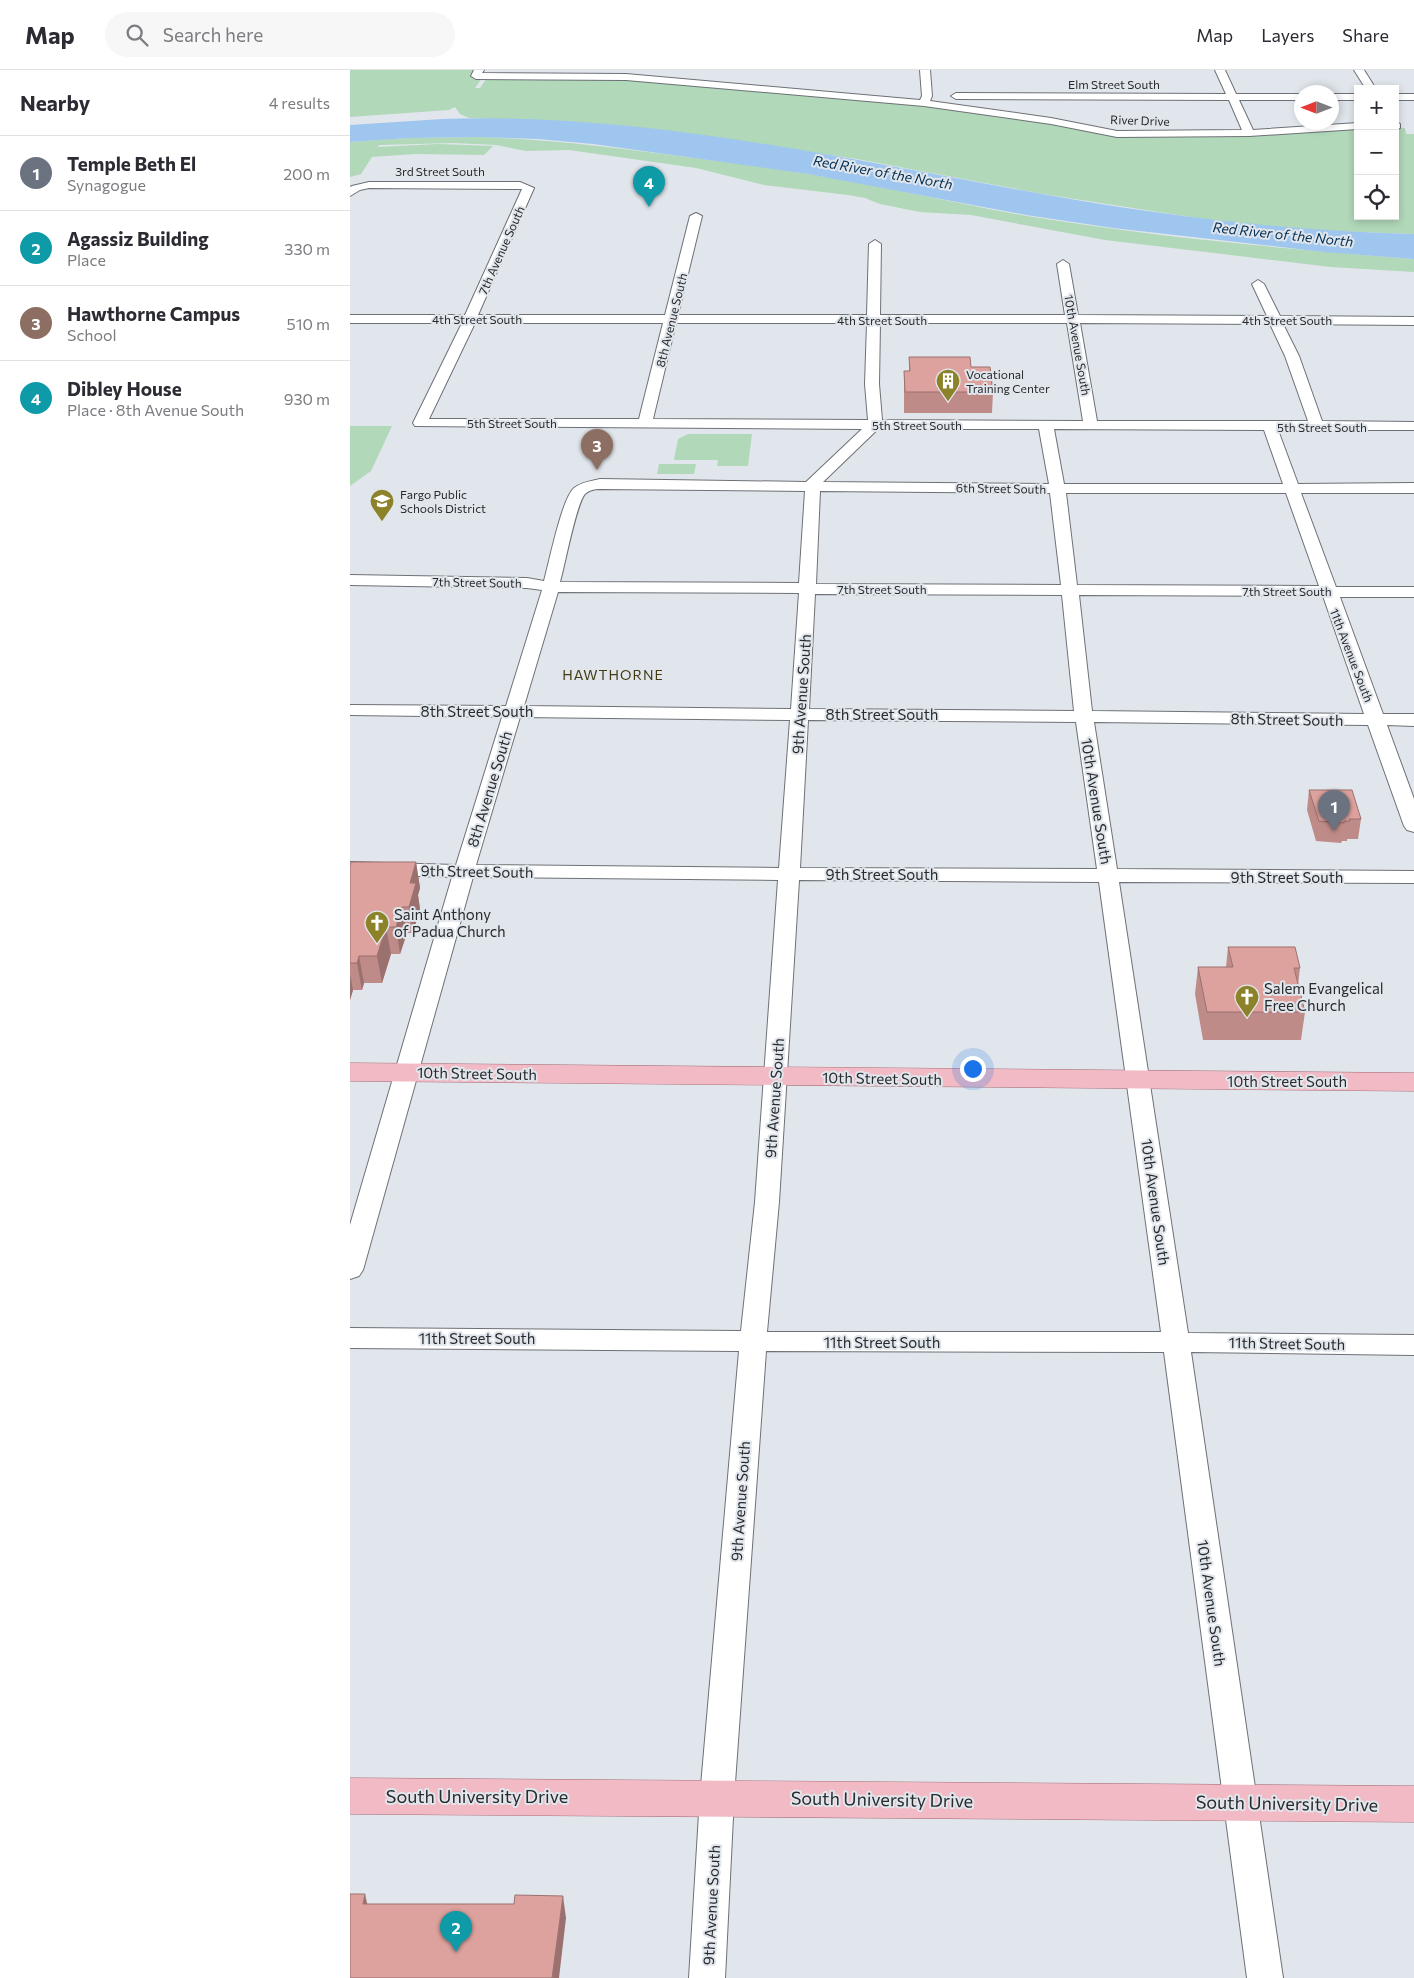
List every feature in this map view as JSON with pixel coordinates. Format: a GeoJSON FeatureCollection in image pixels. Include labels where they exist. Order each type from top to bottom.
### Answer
{"type":"FeatureCollection","features":[{"type":"Feature","properties":{"kind":"main road","name":"10th Street South"},"geometry":{"type":"LineString","coordinates":[[350,1072],[1414,1082]]}},
{"type":"Feature","properties":{"kind":"main road","name":"South University Drive"},"geometry":{"type":"LineString","coordinates":[[350,1796],[717,1797],[1414,1804]]}},
{"type":"Feature","properties":{"kind":"street"},"geometry":{"type":"LineString","coordinates":[[925,70],[925,99]]}},
{"type":"Feature","properties":{"kind":"street"},"geometry":{"type":"LineString","coordinates":[[1220,70],[1249,133]]}},
{"type":"Feature","properties":{"kind":"street"},"geometry":{"type":"LineString","coordinates":[[1359,70],[1368,85]]}},
{"type":"Feature","properties":{"kind":"street","name":"Elm Street South"},"geometry":{"type":"LineString","coordinates":[[478,73],[627,74],[773,90],[925,99],[1294,96]]}},
{"type":"Feature","properties":{"kind":"street"},"geometry":{"type":"LineString","coordinates":[[773,90],[775,78]]}},
{"type":"Feature","properties":{"kind":"street"},"geometry":{"type":"LineString","coordinates":[[1339,96],[1354,97]]}},
{"type":"Feature","properties":{"kind":"street"},"geometry":{"type":"LineString","coordinates":[[1399,97],[1414,97]]}},
{"type":"Feature","properties":{"kind":"street","name":"River Drive"},"geometry":{"type":"LineString","coordinates":[[925,99],[1117,134],[1249,133],[1354,126]]}},
{"type":"Feature","properties":{"kind":"street","name":"3rd Street South"},"geometry":{"type":"LineString","coordinates":[[353,190],[369,184],[504,185],[525,187]]}},
{"type":"Feature","properties":{"kind":"street","name":"7th Avenue South"},"geometry":{"type":"LineString","coordinates":[[420,423],[470,319],[528,188],[525,187]]}},
{"type":"Feature","properties":{"kind":"street","name":"8th Avenue South"},"geometry":{"type":"LineString","coordinates":[[645,424],[696,216]]}},
{"type":"Feature","properties":{"kind":"street"},"geometry":{"type":"LineString","coordinates":[[812,485],[875,424],[872,384],[875,244]]}},
{"type":"Feature","properties":{"kind":"street","name":"10th Avenue South"},"geometry":{"type":"LineString","coordinates":[[1063,264],[1091,426]]}},
{"type":"Feature","properties":{"kind":"street"},"geometry":{"type":"LineString","coordinates":[[1258,284],[1292,356],[1317,427]]}},
{"type":"Feature","properties":{"kind":"street","name":"4th Street South"},"geometry":{"type":"LineString","coordinates":[[350,318],[1414,321]]}},
{"type":"Feature","properties":{"kind":"street","name":"5th Street South"},"geometry":{"type":"LineString","coordinates":[[420,423],[1414,426]]}},
{"type":"Feature","properties":{"kind":"street","name":"10th Avenue South"},"geometry":{"type":"LineString","coordinates":[[1046,426],[1057,488],[1084,716],[1139,1080],[1264,1978]]}},
{"type":"Feature","properties":{"kind":"street","name":"11th Avenue South"},"geometry":{"type":"LineString","coordinates":[[1270,427],[1414,826]]}},
{"type":"Feature","properties":{"kind":"street","name":"6th Street South"},"geometry":{"type":"LineString","coordinates":[[587,486],[600,484],[1057,488],[1414,488]]}},
{"type":"Feature","properties":{"kind":"street","name":"9th Avenue South"},"geometry":{"type":"LineString","coordinates":[[707,1978],[717,1797],[753,1341],[767,1202],[808,588],[812,485]]}},
{"type":"Feature","properties":{"kind":"street","name":"8th Avenue South"},"geometry":{"type":"LineString","coordinates":[[350,1270],[464,870],[551,587],[567,523],[578,492],[587,486]]}},
{"type":"Feature","properties":{"kind":"street","name":"7th Street South"},"geometry":{"type":"LineString","coordinates":[[350,580],[527,583],[551,587],[1414,592]]}},
{"type":"Feature","properties":{"kind":"street","name":"8th Street South"},"geometry":{"type":"LineString","coordinates":[[350,710],[1414,720]]}},
{"type":"Feature","properties":{"kind":"street","name":"9th Street South"},"geometry":{"type":"LineString","coordinates":[[350,868],[546,873],[1414,877]]}},
{"type":"Feature","properties":{"kind":"street","name":"11th Street South"},"geometry":{"type":"LineString","coordinates":[[350,1338],[1414,1345]]}},
{"type":"Feature","properties":{"kind":"green space"},"geometry":{"type":"Polygon","coordinates":[[[350,70],[474,70],[471,75],[482,78],[475,88],[480,88],[487,78],[615,79],[900,103],[1052,124],[1122,137],[1228,136],[1354,128],[1354,220],[1399,220],[1399,128],[1405,128],[1406,134],[1414,134],[1414,234],[1264,226],[1197,218],[1043,194],[857,159],[701,136],[565,122],[469,118],[460,114],[455,107],[449,110],[350,117],[350,70]]]}},
{"type":"Feature","properties":{"kind":"green space"},"geometry":{"type":"Polygon","coordinates":[[[478,137],[582,144],[793,171],[1027,216],[1123,230],[1269,247],[1414,259],[1414,272],[1331,267],[1105,240],[971,215],[920,212],[848,195],[764,185],[696,168],[569,150],[526,151],[496,145],[453,143],[379,145],[378,147],[438,144],[493,146],[484,155],[415,154],[372,157],[361,174],[350,177],[350,142],[408,138],[478,137]]]}},
{"type":"Feature","properties":{"kind":"green space"},"geometry":{"type":"Polygon","coordinates":[[[350,426],[392,426],[371,471],[350,486],[350,426]]]}},
{"type":"Feature","properties":{"kind":"green space"},"geometry":{"type":"Polygon","coordinates":[[[688,434],[752,434],[748,466],[717,466],[718,460],[674,460],[678,439],[688,434]]]}},
{"type":"Feature","properties":{"kind":"green space"},"geometry":{"type":"Polygon","coordinates":[[[659,464],[696,464],[694,474],[657,474],[659,464]]]}},
{"type":"Feature","properties":{"kind":"water","name":"Red River of the North"},"geometry":{"type":"Polygon","coordinates":[[[442,119],[518,119],[669,130],[819,153],[1042,194],[1181,216],[1320,230],[1414,234],[1414,259],[1324,252],[1113,228],[1026,215],[808,174],[593,144],[538,139],[478,137],[408,138],[350,142],[350,125],[442,119]]]}},
{"type":"Feature","properties":{"kind":"building"},"geometry":{"type":"Polygon","coordinates":[[[909,357],[970,357],[971,367],[990,367],[993,392],[905,392],[904,371],[910,371],[909,357]]]}},
{"type":"Feature","properties":{"kind":"building"},"geometry":{"type":"Polygon","coordinates":[[[1309,790],[1352,790],[1361,819],[1349,819],[1350,821],[1344,821],[1344,823],[1319,821],[1309,790]]]}},
{"type":"Feature","properties":{"kind":"building"},"geometry":{"type":"Polygon","coordinates":[[[351,862],[416,862],[410,883],[416,883],[409,907],[402,907],[396,927],[386,927],[377,956],[359,956],[357,963],[350,963],[351,862]]]}},
{"type":"Feature","properties":{"kind":"building"},"geometry":{"type":"Polygon","coordinates":[[[1228,947],[1295,947],[1300,968],[1294,968],[1305,1012],[1207,1012],[1198,967],[1233,967],[1228,947]]]}},
{"type":"Feature","properties":{"kind":"building"},"geometry":{"type":"Polygon","coordinates":[[[350,1894],[365,1894],[363,1904],[514,1904],[515,1895],[563,1896],[552,1978],[350,1978],[350,1894]]]}},
{"type":"Feature","properties":{"kind":"place","name":"Dibley House"},"geometry":{"type":"Point","coordinates":[649,207]}},
{"type":"Feature","properties":{"kind":"place","name":"Vocational Training Center"},"geometry":{"type":"Point","coordinates":[948,402]}},
{"type":"Feature","properties":{"kind":"place","name":"Hawthorne Campus"},"geometry":{"type":"Point","coordinates":[597,470]}},
{"type":"Feature","properties":{"kind":"place","name":"Fargo Public Schools District"},"geometry":{"type":"Point","coordinates":[382,522]}},
{"type":"Feature","properties":{"kind":"place","name":"Temple Beth El"},"geometry":{"type":"Point","coordinates":[1334,831]}},
{"type":"Feature","properties":{"kind":"place","name":"Saint Anthony of Padua Church"},"geometry":{"type":"Point","coordinates":[377,944]}},
{"type":"Feature","properties":{"kind":"place","name":"Salem Evangelical Free Church"},"geometry":{"type":"Point","coordinates":[1247,1018]}},
{"type":"Feature","properties":{"kind":"place","name":"Agassiz Building"},"geometry":{"type":"Point","coordinates":[456,1952]}},
{"type":"Feature","properties":{"kind":"district","name":"HAWTHORNE"},"geometry":{"type":"Point","coordinates":[613,674]}}]}
